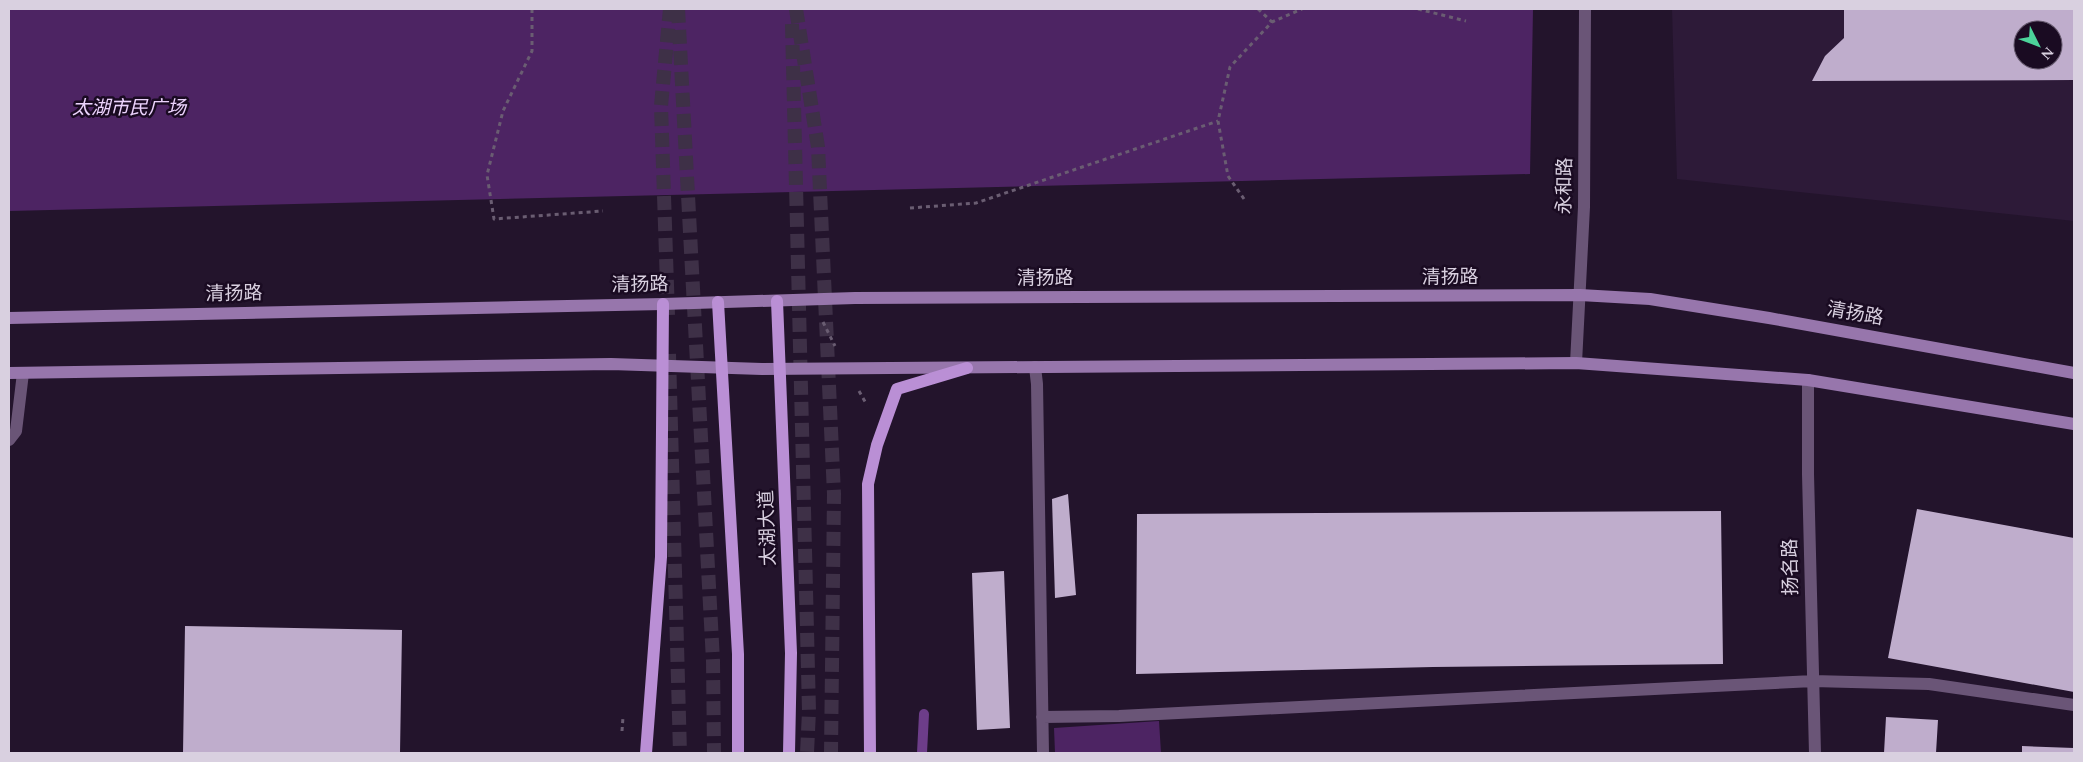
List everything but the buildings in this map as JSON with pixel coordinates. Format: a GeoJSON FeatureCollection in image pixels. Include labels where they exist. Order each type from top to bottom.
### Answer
{"type":"FeatureCollection","features":[{"type":"Feature","properties":{"kind":"main road","name":"清扬路"},"geometry":{"type":"LineString","coordinates":[[9,318],[865,298],[1580,295],[1650,299],[1769,318],[2074,373]]}},
{"type":"Feature","properties":{"kind":"main road","name":"太湖大道"},"geometry":{"type":"LineString","coordinates":[[777,301],[792,653],[789,753]]}},
{"type":"Feature","properties":{"kind":"main road","name":"太湖大道"},"geometry":{"type":"LineString","coordinates":[[718,302],[738,654],[738,753]]}},
{"type":"Feature","properties":{"kind":"main road"},"geometry":{"type":"LineString","coordinates":[[646,753],[661,557],[664,304]]}},
{"type":"Feature","properties":{"kind":"main road"},"geometry":{"type":"LineString","coordinates":[[9,373],[611,364],[781,369],[1576,363],[1808,380],[2074,424]]}},
{"type":"Feature","properties":{"kind":"main road"},"geometry":{"type":"LineString","coordinates":[[870,753],[868,484],[877,445],[897,389],[967,368]]}},
{"type":"Feature","properties":{"kind":"street","name":"永和路"},"geometry":{"type":"LineString","coordinates":[[1576,363],[1584,207],[1585,9]]}},
{"type":"Feature","properties":{"kind":"street"},"geometry":{"type":"LineString","coordinates":[[1035,367],[1038,384],[1043,753]]}},
{"type":"Feature","properties":{"kind":"street"},"geometry":{"type":"LineString","coordinates":[[9,440],[16,430],[23,373]]}},
{"type":"Feature","properties":{"kind":"street","name":"扬名路"},"geometry":{"type":"LineString","coordinates":[[1808,380],[1808,474],[1815,753]]}},
{"type":"Feature","properties":{"kind":"street"},"geometry":{"type":"LineString","coordinates":[[1042,717],[1119,716],[1813,681],[1929,684],[2074,706]]}},
{"type":"Feature","properties":{"kind":"path"},"geometry":{"type":"LineString","coordinates":[[532,9],[532,51],[503,111],[487,175],[494,219],[603,211]]}},
{"type":"Feature","properties":{"kind":"path"},"geometry":{"type":"LineString","coordinates":[[1258,9],[1272,22]]}},
{"type":"Feature","properties":{"kind":"path"},"geometry":{"type":"LineString","coordinates":[[1244,199],[1228,176],[1218,121],[1230,67],[1272,22],[1302,9]]}},
{"type":"Feature","properties":{"kind":"path"},"geometry":{"type":"LineString","coordinates":[[1418,9],[1466,21]]}},
{"type":"Feature","properties":{"kind":"path"},"geometry":{"type":"LineString","coordinates":[[910,208],[976,203],[1218,121]]}},
{"type":"Feature","properties":{"kind":"shaded area"},"geometry":{"type":"Polygon","coordinates":[[[1672,9],[2074,9],[2074,221],[1677,179],[1672,9]]]}},
{"type":"Feature","properties":{"kind":"green space","name":"太湖市民广场"},"geometry":{"type":"Polygon","coordinates":[[[9,9],[1533,9],[1530,174],[9,211],[9,9]]]}},
{"type":"Feature","properties":{"kind":"green space"},"geometry":{"type":"Polygon","coordinates":[[[1159,721],[1161,753],[1055,753],[1054,728],[1159,721]]]}},
{"type":"Feature","properties":{"kind":"waterway"},"geometry":{"type":"LineString","coordinates":[[922,753],[924,714]]}},
{"type":"Feature","properties":{"kind":"tunnel"},"geometry":{"type":"LineString","coordinates":[[668,315],[661,106],[670,9]]}},
{"type":"Feature","properties":{"kind":"tunnel"},"geometry":{"type":"LineString","coordinates":[[678,9],[713,661],[714,753]]}},
{"type":"Feature","properties":{"kind":"tunnel"},"geometry":{"type":"LineString","coordinates":[[796,9],[818,147],[834,494],[831,753]]}},
{"type":"Feature","properties":{"kind":"tunnel"},"geometry":{"type":"LineString","coordinates":[[792,24],[809,711],[807,753]]}},
{"type":"Feature","properties":{"kind":"tunnel"},"geometry":{"type":"LineString","coordinates":[[669,354],[680,753]]}}]}
